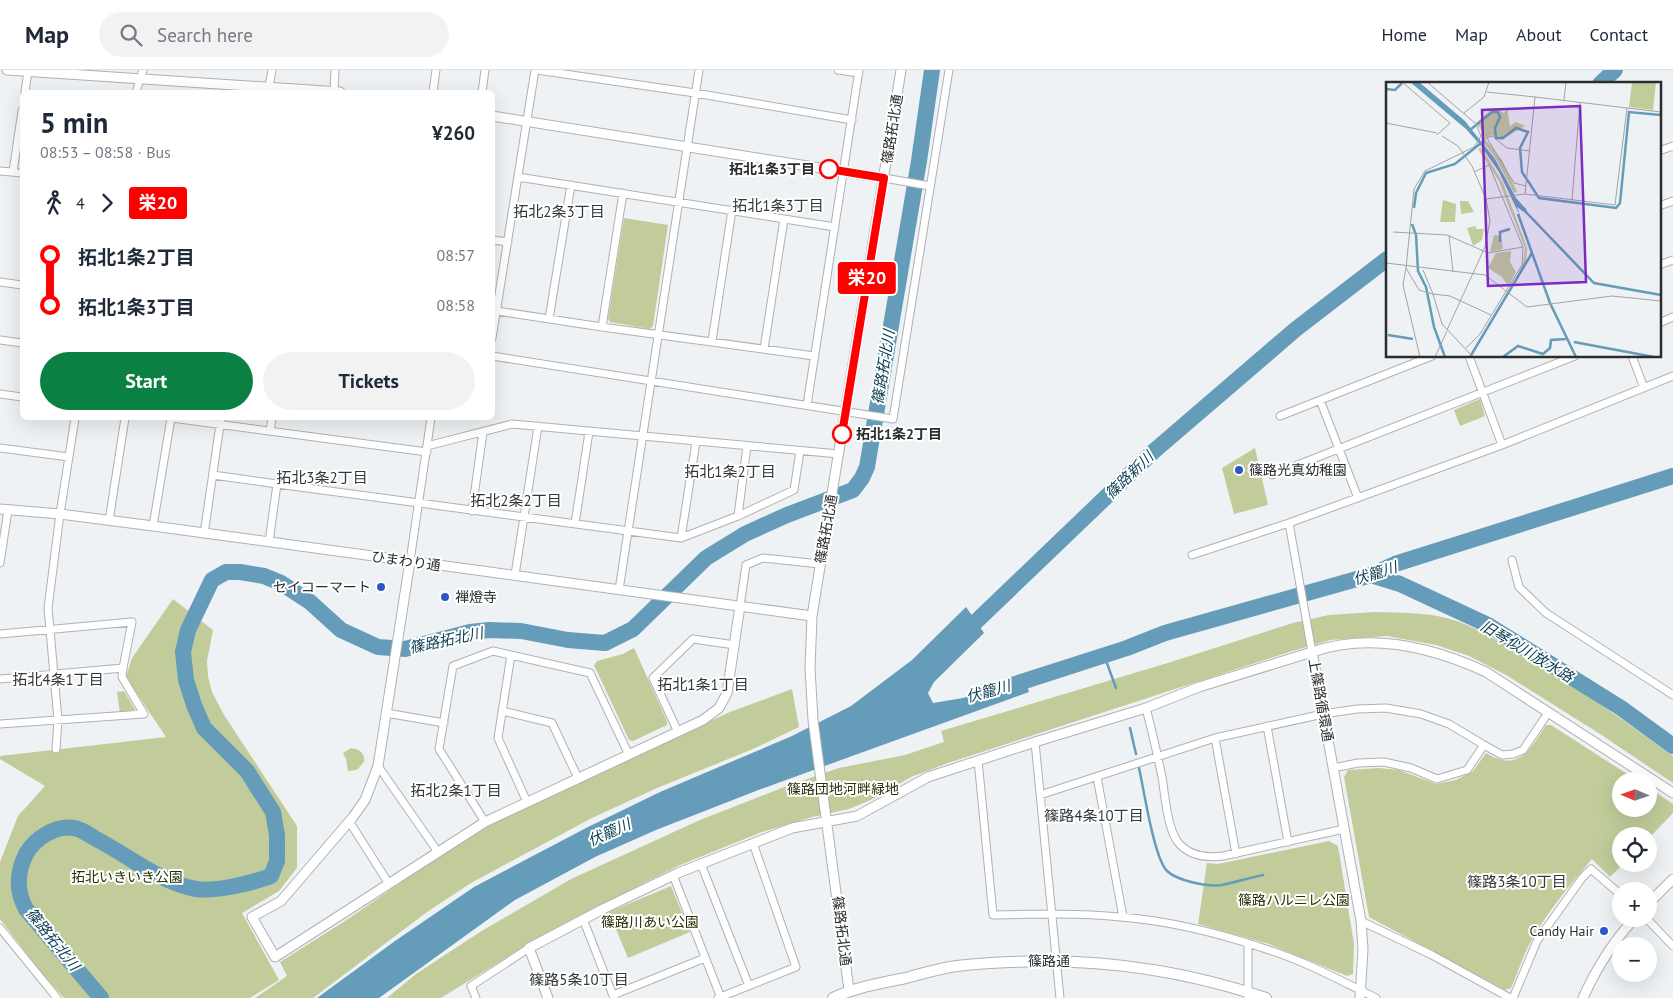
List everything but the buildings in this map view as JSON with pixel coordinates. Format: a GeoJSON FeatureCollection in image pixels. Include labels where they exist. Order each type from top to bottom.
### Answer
{"type":"FeatureCollection","features":[{"type":"Feature","properties":{"kind":"main road","name":"篠路通"},"geometry":{"type":"LineString","coordinates":[[833,998],[951,967],[1056,960],[1152,969],[1192,977],[1248,995],[1266,998]]}},
{"type":"Feature","properties":{"kind":"street"},"geometry":{"type":"LineString","coordinates":[[6,70],[142,74],[269,90],[272,70]]}},
{"type":"Feature","properties":{"kind":"street"},"geometry":{"type":"LineString","coordinates":[[335,70],[336,90]]}},
{"type":"Feature","properties":{"kind":"street"},"geometry":{"type":"LineString","coordinates":[[433,90],[436,70]]}},
{"type":"Feature","properties":{"kind":"street"},"geometry":{"type":"LineString","coordinates":[[482,90],[485,70]]}},
{"type":"Feature","properties":{"kind":"street"},"geometry":{"type":"LineString","coordinates":[[495,322],[536,70],[695,93],[852,120]]}},
{"type":"Feature","properties":{"kind":"street"},"geometry":{"type":"LineString","coordinates":[[619,590],[699,70]]}},
{"type":"Feature","properties":{"kind":"street"},"geometry":{"type":"LineString","coordinates":[[807,406],[859,72],[838,70]]}},
{"type":"Feature","properties":{"kind":"street","name":"篠路拓北通"},"geometry":{"type":"LineString","coordinates":[[849,994],[813,720],[810,668],[812,616],[901,70]]}},
{"type":"Feature","properties":{"kind":"street"},"geometry":{"type":"LineString","coordinates":[[495,356],[893,419],[928,186],[949,70]]}},
{"type":"Feature","properties":{"kind":"street"},"geometry":{"type":"LineString","coordinates":[[25,90],[28,71]]}},
{"type":"Feature","properties":{"kind":"street"},"geometry":{"type":"LineString","coordinates":[[137,90],[142,74]]}},
{"type":"Feature","properties":{"kind":"street"},"geometry":{"type":"LineString","coordinates":[[495,117],[928,186]]}},
{"type":"Feature","properties":{"kind":"street"},"geometry":{"type":"LineString","coordinates":[[13,172],[20,136]]}},
{"type":"Feature","properties":{"kind":"street"},"geometry":{"type":"LineString","coordinates":[[1660,152],[1673,146]]}},
{"type":"Feature","properties":{"kind":"street"},"geometry":{"type":"LineString","coordinates":[[0,171],[20,173]]}},
{"type":"Feature","properties":{"kind":"street"},"geometry":{"type":"LineString","coordinates":[[518,177],[835,227]]}},
{"type":"Feature","properties":{"kind":"street"},"geometry":{"type":"LineString","coordinates":[[549,319],[571,185]]}},
{"type":"Feature","properties":{"kind":"street"},"geometry":{"type":"LineString","coordinates":[[602,328],[623,193]]}},
{"type":"Feature","properties":{"kind":"street"},"geometry":{"type":"LineString","coordinates":[[1660,206],[1673,201]]}},
{"type":"Feature","properties":{"kind":"street"},"geometry":{"type":"LineString","coordinates":[[712,341],[732,210]]}},
{"type":"Feature","properties":{"kind":"street"},"geometry":{"type":"LineString","coordinates":[[764,348],[784,219]]}},
{"type":"Feature","properties":{"kind":"street"},"geometry":{"type":"LineString","coordinates":[[495,240],[508,242]]}},
{"type":"Feature","properties":{"kind":"street"},"geometry":{"type":"LineString","coordinates":[[1660,265],[1673,260]]}},
{"type":"Feature","properties":{"kind":"street"},"geometry":{"type":"LineString","coordinates":[[0,282],[20,286]]}},
{"type":"Feature","properties":{"kind":"street"},"geometry":{"type":"LineString","coordinates":[[497,311],[602,328],[712,341],[814,356]]}},
{"type":"Feature","properties":{"kind":"street"},"geometry":{"type":"LineString","coordinates":[[1660,323],[1673,318]]}},
{"type":"Feature","properties":{"kind":"street"},"geometry":{"type":"LineString","coordinates":[[0,340],[20,344]]}},
{"type":"Feature","properties":{"kind":"street"},"geometry":{"type":"LineString","coordinates":[[1280,416],[1427,358]]}},
{"type":"Feature","properties":{"kind":"street"},"geometry":{"type":"LineString","coordinates":[[1470,358],[1502,445]]}},
{"type":"Feature","properties":{"kind":"street"},"geometry":{"type":"LineString","coordinates":[[1272,475],[1570,358]]}},
{"type":"Feature","properties":{"kind":"street"},"geometry":{"type":"LineString","coordinates":[[1633,358],[1644,388]]}},
{"type":"Feature","properties":{"kind":"street"},"geometry":{"type":"LineString","coordinates":[[1192,555],[1289,523],[1502,445],[1673,376]]}},
{"type":"Feature","properties":{"kind":"street"},"geometry":{"type":"LineString","coordinates":[[0,394],[20,397]]}},
{"type":"Feature","properties":{"kind":"street"},"geometry":{"type":"LineString","coordinates":[[1320,400],[1358,498]]}},
{"type":"Feature","properties":{"kind":"street"},"geometry":{"type":"LineString","coordinates":[[56,749],[58,720],[48,608],[75,420]]}},
{"type":"Feature","properties":{"kind":"street"},"geometry":{"type":"LineString","coordinates":[[109,521],[125,420]]}},
{"type":"Feature","properties":{"kind":"street"},"geometry":{"type":"LineString","coordinates":[[153,526],[172,420]]}},
{"type":"Feature","properties":{"kind":"street"},"geometry":{"type":"LineString","coordinates":[[204,420],[220,421],[270,431],[427,449],[512,424],[838,454]]}},
{"type":"Feature","properties":{"kind":"street"},"geometry":{"type":"LineString","coordinates":[[270,431],[272,420]]}},
{"type":"Feature","properties":{"kind":"street"},"geometry":{"type":"LineString","coordinates":[[431,420],[378,766],[365,800],[349,821],[281,901],[252,917],[275,957],[485,822],[703,720],[719,708],[727,693],[746,565],[763,558],[820,564]]}},
{"type":"Feature","properties":{"kind":"street"},"geometry":{"type":"LineString","coordinates":[[204,534],[220,421]]}},
{"type":"Feature","properties":{"kind":"street"},"geometry":{"type":"LineString","coordinates":[[515,575],[538,426]]}},
{"type":"Feature","properties":{"kind":"street"},"geometry":{"type":"LineString","coordinates":[[472,511],[483,432]]}},
{"type":"Feature","properties":{"kind":"street"},"geometry":{"type":"LineString","coordinates":[[575,524],[589,432]]}},
{"type":"Feature","properties":{"kind":"street"},"geometry":{"type":"LineString","coordinates":[[681,538],[696,442]]}},
{"type":"Feature","properties":{"kind":"street"},"geometry":{"type":"LineString","coordinates":[[738,516],[747,446]]}},
{"type":"Feature","properties":{"kind":"street"},"geometry":{"type":"LineString","coordinates":[[0,448],[69,457]]}},
{"type":"Feature","properties":{"kind":"street"},"geometry":{"type":"LineString","coordinates":[[212,475],[681,538],[738,516],[794,490],[800,451]]}},
{"type":"Feature","properties":{"kind":"street"},"geometry":{"type":"LineString","coordinates":[[269,542],[277,484]]}},
{"type":"Feature","properties":{"kind":"street"},"geometry":{"type":"LineString","coordinates":[[0,563],[4,509]]}},
{"type":"Feature","properties":{"kind":"street","name":"ひまわり通"},"geometry":{"type":"LineString","coordinates":[[4,509],[153,526],[812,616]]}},
{"type":"Feature","properties":{"kind":"street"},"geometry":{"type":"LineString","coordinates":[[476,998],[472,986],[529,948],[673,875],[792,828],[827,820],[857,816],[928,777],[1146,708],[1200,688],[1312,652],[1289,523]]}},
{"type":"Feature","properties":{"kind":"street"},"geometry":{"type":"LineString","coordinates":[[1512,560],[1519,587],[1546,613],[1673,695]]}},
{"type":"Feature","properties":{"kind":"street"},"geometry":{"type":"LineString","coordinates":[[0,634],[132,622],[122,677],[144,714],[0,724]]}},
{"type":"Feature","properties":{"kind":"street"},"geometry":{"type":"LineString","coordinates":[[678,732],[653,678],[692,639],[735,645]]}},
{"type":"Feature","properties":{"kind":"street","name":"上篠路循環通"},"geometry":{"type":"LineString","coordinates":[[1360,994],[1363,949],[1361,921],[1312,652],[1323,648],[1355,644],[1387,643],[1426,649],[1460,660],[1486,672],[1673,793]]}},
{"type":"Feature","properties":{"kind":"street"},"geometry":{"type":"LineString","coordinates":[[485,822],[439,749],[453,666],[493,651],[590,673],[629,755]]}},
{"type":"Feature","properties":{"kind":"street"},"geometry":{"type":"LineString","coordinates":[[511,655],[498,738],[527,802]]}},
{"type":"Feature","properties":{"kind":"street"},"geometry":{"type":"LineString","coordinates":[[0,679],[123,668]]}},
{"type":"Feature","properties":{"kind":"street"},"geometry":{"type":"LineString","coordinates":[[1146,708],[1158,756],[1171,827],[1177,841],[1187,850],[1198,856],[1209,858],[1236,854],[1344,830]]}},
{"type":"Feature","properties":{"kind":"street"},"geometry":{"type":"LineString","coordinates":[[1040,795],[1215,738],[1324,714],[1357,709],[1386,708],[1420,714],[1449,724],[1502,755],[1513,754],[1523,750],[1548,713]]}},
{"type":"Feature","properties":{"kind":"street"},"geometry":{"type":"LineString","coordinates":[[502,711],[552,723],[578,778]]}},
{"type":"Feature","properties":{"kind":"street"},"geometry":{"type":"LineString","coordinates":[[386,713],[444,723]]}},
{"type":"Feature","properties":{"kind":"street"},"geometry":{"type":"LineString","coordinates":[[1267,726],[1288,842]]}},
{"type":"Feature","properties":{"kind":"street"},"geometry":{"type":"LineString","coordinates":[[1215,738],[1236,854]]}},
{"type":"Feature","properties":{"kind":"street"},"geometry":{"type":"LineString","coordinates":[[1034,742],[1060,998]]}},
{"type":"Feature","properties":{"kind":"street"},"geometry":{"type":"LineString","coordinates":[[1333,768],[1358,763],[1384,762],[1411,768],[1437,779],[1467,770],[1484,745]]}},
{"type":"Feature","properties":{"kind":"street"},"geometry":{"type":"LineString","coordinates":[[978,760],[993,915],[1051,914],[1122,917],[1181,926],[1269,950],[1322,970],[1360,994],[1376,998]]}},
{"type":"Feature","properties":{"kind":"street"},"geometry":{"type":"LineString","coordinates":[[378,766],[438,852]]}},
{"type":"Feature","properties":{"kind":"street"},"geometry":{"type":"LineString","coordinates":[[1097,777],[1122,917]]}},
{"type":"Feature","properties":{"kind":"street"},"geometry":{"type":"LineString","coordinates":[[349,821],[389,884]]}},
{"type":"Feature","properties":{"kind":"street"},"geometry":{"type":"LineString","coordinates":[[673,875],[720,998],[796,967],[753,843]]}},
{"type":"Feature","properties":{"kind":"street"},"geometry":{"type":"LineString","coordinates":[[701,864],[749,986]]}},
{"type":"Feature","properties":{"kind":"street"},"geometry":{"type":"LineString","coordinates":[[1361,921],[1432,955],[1512,998],[1537,941],[1582,878],[1591,869],[1612,887]]}},
{"type":"Feature","properties":{"kind":"street"},"geometry":{"type":"LineString","coordinates":[[1657,895],[1673,879]]}},
{"type":"Feature","properties":{"kind":"street"},"geometry":{"type":"LineString","coordinates":[[583,919],[613,996],[705,958]]}},
{"type":"Feature","properties":{"kind":"street"},"geometry":{"type":"LineString","coordinates":[[1582,998],[1595,972],[1613,944],[1627,927]]}},
{"type":"Feature","properties":{"kind":"street"},"geometry":{"type":"LineString","coordinates":[[1655,927],[1673,946]]}},
{"type":"Feature","properties":{"kind":"street"},"geometry":{"type":"LineString","coordinates":[[0,928],[57,998]]}},
{"type":"Feature","properties":{"kind":"street"},"geometry":{"type":"LineString","coordinates":[[1248,944],[1248,995]]}},
{"type":"Feature","properties":{"kind":"street"},"geometry":{"type":"LineString","coordinates":[[529,948],[548,998]]}},
{"type":"Feature","properties":{"kind":"green space"},"geometry":{"type":"Polygon","coordinates":[[[624,218],[668,225],[653,326],[650,329],[610,322],[608,319],[624,218]]]}},
{"type":"Feature","properties":{"kind":"green space"},"geometry":{"type":"Polygon","coordinates":[[[1480,399],[1485,416],[1460,426],[1454,410],[1480,399]]]}},
{"type":"Feature","properties":{"kind":"green space"},"geometry":{"type":"Polygon","coordinates":[[[1255,448],[1268,505],[1234,514],[1222,468],[1255,448]]]}},
{"type":"Feature","properties":{"kind":"green space","name":"拓北いきいき公園"},"geometry":{"type":"Polygon","coordinates":[[[173,599],[213,630],[207,661],[212,692],[224,715],[297,826],[297,868],[279,891],[242,913],[279,980],[250,998],[64,998],[39,970],[0,919],[0,862],[18,816],[45,786],[0,759],[0,756],[166,737],[126,677],[132,658],[173,599]]]}},
{"type":"Feature","properties":{"kind":"green space","name":"篠路団地河畔緑地"},"geometry":{"type":"Polygon","coordinates":[[[1374,612],[1422,614],[1450,619],[1474,628],[1574,686],[1673,756],[1673,783],[1600,734],[1506,675],[1469,656],[1436,645],[1387,636],[1330,640],[948,763],[911,777],[873,799],[849,809],[812,817],[762,832],[680,865],[584,913],[541,936],[441,998],[387,998],[416,974],[480,932],[571,879],[700,820],[839,768],[905,755],[944,742],[941,731],[1293,623],[1329,615],[1374,612]]]}},
{"type":"Feature","properties":{"kind":"green space"},"geometry":{"type":"Polygon","coordinates":[[[634,648],[667,721],[667,725],[633,741],[629,740],[594,665],[597,661],[623,654],[634,648]]]}},
{"type":"Feature","properties":{"kind":"green space"},"geometry":{"type":"Polygon","coordinates":[[[792,689],[799,727],[753,749],[657,788],[590,819],[471,883],[427,912],[313,998],[255,998],[287,976],[280,962],[345,921],[435,859],[489,826],[730,712],[792,689]]]}},
{"type":"Feature","properties":{"kind":"green space"},"geometry":{"type":"Polygon","coordinates":[[[124,691],[136,711],[120,713],[117,692],[124,691]]]}},
{"type":"Feature","properties":{"kind":"green space"},"geometry":{"type":"Polygon","coordinates":[[[1546,725],[1551,725],[1624,772],[1612,772],[1612,818],[1658,818],[1658,794],[1673,804],[1673,813],[1657,830],[1657,827],[1612,827],[1612,872],[1615,872],[1610,877],[1592,859],[1545,919],[1528,947],[1511,988],[1505,990],[1369,917],[1344,777],[1348,770],[1379,768],[1399,770],[1436,784],[1456,780],[1473,771],[1486,753],[1497,759],[1515,760],[1522,756],[1534,743],[1546,725]]]}},
{"type":"Feature","properties":{"kind":"green space"},"geometry":{"type":"Polygon","coordinates":[[[351,748],[361,752],[364,756],[364,762],[357,770],[348,771],[343,753],[351,748]]]}},
{"type":"Feature","properties":{"kind":"green space","name":"篠路ハルニレ公園"},"geometry":{"type":"Polygon","coordinates":[[[1329,841],[1338,846],[1354,944],[1353,974],[1347,976],[1269,944],[1198,924],[1207,863],[1218,864],[1329,841]]]}},
{"type":"Feature","properties":{"kind":"green space","name":"篠路川あい公園"},"geometry":{"type":"Polygon","coordinates":[[[671,886],[690,932],[628,958],[609,912],[671,886]]]}},
{"type":"Feature","properties":{"kind":"water"},"geometry":{"type":"Polygon","coordinates":[[[966,607],[984,633],[934,682],[928,693],[933,703],[963,698],[1024,677],[1029,692],[761,789],[656,830],[595,857],[515,900],[379,998],[317,998],[395,941],[474,887],[588,827],[660,792],[792,736],[851,706],[912,660],[966,607]]]}},
{"type":"Feature","properties":{"kind":"waterway","name":"篠路拓北川"},"geometry":{"type":"LineString","coordinates":[[101,998],[26,909],[23,902],[19,888],[19,875],[26,854],[40,838],[60,829],[77,829],[170,881],[183,886],[204,890],[244,884],[271,876],[277,861],[277,835],[273,812],[247,771],[204,728],[186,680],[183,652],[188,630],[212,580],[226,572],[264,576],[281,583],[310,602],[341,630],[378,647],[405,649],[470,632],[489,630],[521,631],[568,640],[605,643],[633,629],[706,558],[745,534],[787,515],[853,490],[867,467],[919,161],[932,70]]}},
{"type":"Feature","properties":{"kind":"waterway","name":"篠路新川"},"geometry":{"type":"LineString","coordinates":[[1602,82],[1615,70]]}},
{"type":"Feature","properties":{"kind":"waterway","name":"篠路新川"},"geometry":{"type":"LineString","coordinates":[[961,636],[1154,451],[1296,329],[1386,260]]}},
{"type":"Feature","properties":{"kind":"waterway","name":"伏籠川"},"geometry":{"type":"LineString","coordinates":[[1006,687],[1127,648],[1165,633],[1371,575],[1395,564],[1673,476]]}},
{"type":"Feature","properties":{"kind":"waterway","name":"旧琴似川放水路"},"geometry":{"type":"LineString","coordinates":[[1371,575],[1400,584],[1488,625],[1621,708],[1673,746]]}},
{"type":"Feature","properties":{"kind":"waterway"},"geometry":{"type":"LineString","coordinates":[[1104,655],[1116,688]]}},
{"type":"Feature","properties":{"kind":"waterway"},"geometry":{"type":"LineString","coordinates":[[1130,728],[1136,754]]}},
{"type":"Feature","properties":{"kind":"waterway"},"geometry":{"type":"LineString","coordinates":[[1139,768],[1158,853],[1167,871],[1178,878],[1201,884],[1216,885],[1263,875]]}},
{"type":"Feature","properties":{"kind":"bus line","name":"栄20"},"geometry":{"type":"LineString","coordinates":[[829,169],[884,178],[842,434]]}},
{"type":"Feature","properties":{"kind":"place","name":"拓北1条3丁目"},"geometry":{"type":"Point","coordinates":[829,169]}},
{"type":"Feature","properties":{"kind":"place","name":"拓北1条2丁目"},"geometry":{"type":"Point","coordinates":[842,434]}},
{"type":"Feature","properties":{"kind":"place","name":"篠路光真幼稚園"},"geometry":{"type":"Point","coordinates":[1239,470]}},
{"type":"Feature","properties":{"kind":"place","name":"セイコーマート"},"geometry":{"type":"Point","coordinates":[381,587]}},
{"type":"Feature","properties":{"kind":"place","name":"禅燈寺"},"geometry":{"type":"Point","coordinates":[445,597]}},
{"type":"Feature","properties":{"kind":"place","name":"Candy Hair"},"geometry":{"type":"Point","coordinates":[1604,931]}},
{"type":"Feature","properties":{"kind":"district","name":"拓北1条3丁目"},"geometry":{"type":"Point","coordinates":[778,205]}},
{"type":"Feature","properties":{"kind":"district","name":"拓北2条3丁目"},"geometry":{"type":"Point","coordinates":[559,211]}},
{"type":"Feature","properties":{"kind":"district","name":"拓北1条2丁目"},"geometry":{"type":"Point","coordinates":[730,471]}},
{"type":"Feature","properties":{"kind":"district","name":"拓北3条2丁目"},"geometry":{"type":"Point","coordinates":[322,477]}},
{"type":"Feature","properties":{"kind":"district","name":"拓北2条2丁目"},"geometry":{"type":"Point","coordinates":[516,500]}},
{"type":"Feature","properties":{"kind":"district","name":"拓北4条1丁目"},"geometry":{"type":"Point","coordinates":[58,679]}},
{"type":"Feature","properties":{"kind":"district","name":"拓北1条1丁目"},"geometry":{"type":"Point","coordinates":[703,684]}},
{"type":"Feature","properties":{"kind":"district","name":"拓北2条1丁目"},"geometry":{"type":"Point","coordinates":[456,790]}},
{"type":"Feature","properties":{"kind":"district","name":"篠路4条10丁目"},"geometry":{"type":"Point","coordinates":[1094,815]}},
{"type":"Feature","properties":{"kind":"district","name":"篠路3条10丁目"},"geometry":{"type":"Point","coordinates":[1517,881]}},
{"type":"Feature","properties":{"kind":"district","name":"篠路5条10丁目"},"geometry":{"type":"Point","coordinates":[579,979]}}]}
